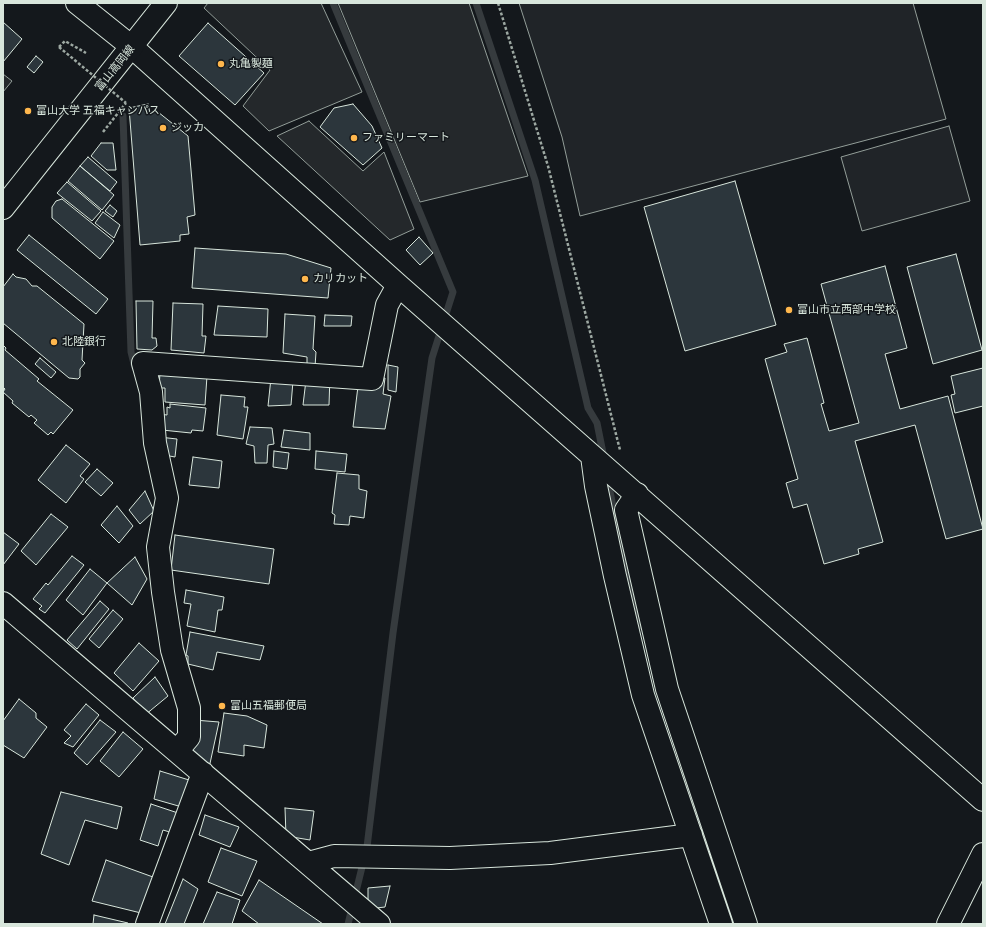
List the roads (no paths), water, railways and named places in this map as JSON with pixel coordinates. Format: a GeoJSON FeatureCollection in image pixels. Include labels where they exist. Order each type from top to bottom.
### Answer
{"type":"FeatureCollection","features":[{"type":"Feature","properties":{"kind":"street"},"geometry":{"type":"LineString","coordinates":[[77,3],[132,47],[398,285],[983,800]]}},
{"type":"Feature","properties":{"kind":"street","name":"富山高岡線"},"geometry":{"type":"LineString","coordinates":[[3,208],[166,3]]}},
{"type":"Feature","properties":{"kind":"street"},"geometry":{"type":"LineString","coordinates":[[178,751],[189,737],[189,708],[172,650],[163,592],[158,547],[167,498],[155,443],[151,392],[143,363],[372,379],[387,305],[398,285]]}},
{"type":"Feature","properties":{"kind":"street"},"geometry":{"type":"LineString","coordinates":[[592,456],[596,486],[615,576],[643,695],[722,924]]}},
{"type":"Feature","properties":{"kind":"street"},"geometry":{"type":"LineString","coordinates":[[629,487],[626,510],[667,689],[746,924]]}},
{"type":"Feature","properties":{"kind":"street"},"geometry":{"type":"LineString","coordinates":[[3,604],[178,751],[308,863],[370,920]]}},
{"type":"Feature","properties":{"kind":"street"},"geometry":{"type":"LineString","coordinates":[[148,924],[203,773]]}},
{"type":"Feature","properties":{"kind":"street"},"geometry":{"type":"LineString","coordinates":[[308,863],[334,856],[450,858],[550,853],[691,835]]}},
{"type":"Feature","properties":{"kind":"street"},"geometry":{"type":"LineString","coordinates":[[948,924],[983,854]]}},
{"type":"Feature","properties":{"kind":"waterway"},"geometry":{"type":"LineString","coordinates":[[333,3],[453,292],[432,358],[393,633],[367,847],[348,924]]}},
{"type":"Feature","properties":{"kind":"waterway"},"geometry":{"type":"LineString","coordinates":[[476,3],[535,180],[588,408],[597,423],[604,458]]}},
{"type":"Feature","properties":{"kind":"waterway"},"geometry":{"type":"LineString","coordinates":[[123,116],[131,352],[135,368]]}},
{"type":"Feature","properties":{"kind":"waterway"},"geometry":{"type":"LineString","coordinates":[[607,476],[615,517],[641,626]]}},
{"type":"Feature","properties":{"kind":"place","name":"丸亀製麺"},"geometry":{"type":"Point","coordinates":[221,64]}},
{"type":"Feature","properties":{"kind":"place","name":"富山大学 五福キャンパス"},"geometry":{"type":"Point","coordinates":[28,111]}},
{"type":"Feature","properties":{"kind":"place","name":"ジッカ"},"geometry":{"type":"Point","coordinates":[163,128]}},
{"type":"Feature","properties":{"kind":"place","name":"ファミリーマート"},"geometry":{"type":"Point","coordinates":[354,138]}},
{"type":"Feature","properties":{"kind":"place","name":"カリカット"},"geometry":{"type":"Point","coordinates":[305,279]}},
{"type":"Feature","properties":{"kind":"place","name":"富山市立西部中学校"},"geometry":{"type":"Point","coordinates":[789,310]}},
{"type":"Feature","properties":{"kind":"place","name":"北陸銀行"},"geometry":{"type":"Point","coordinates":[54,342]}},
{"type":"Feature","properties":{"kind":"place","name":"富山五福郵便局"},"geometry":{"type":"Point","coordinates":[222,706]}}]}
